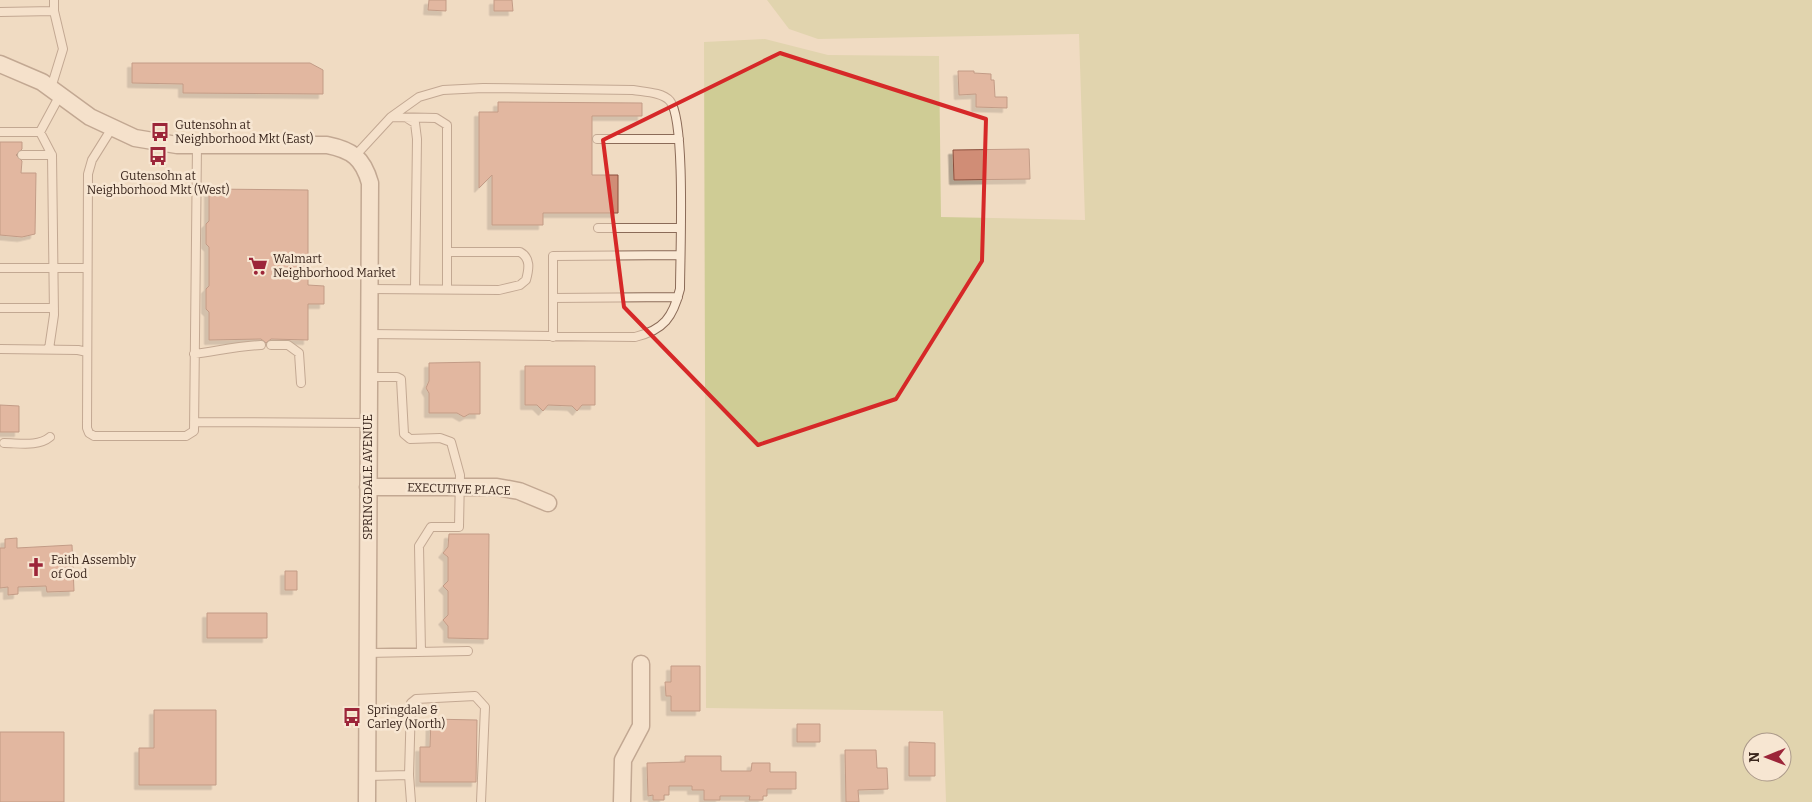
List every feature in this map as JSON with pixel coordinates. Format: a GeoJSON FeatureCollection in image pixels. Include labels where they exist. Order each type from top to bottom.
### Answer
{"type":"FeatureCollection","features":[{"type":"Feature","properties":{"kind":"street"},"geometry":{"type":"LineString","coordinates":[[0,64],[20,71],[55,92],[90,117],[135,138],[154,142],[197,145],[327,145],[343,148],[355,156]]}},
{"type":"Feature","properties":{"kind":"street","name":"SPRINGDALE AVENUE"},"geometry":{"type":"LineString","coordinates":[[355,156],[366,167],[370,183],[367,802]]}},
{"type":"Feature","properties":{"kind":"street","name":"EXECUTIVE PLACE"},"geometry":{"type":"LineString","coordinates":[[368,487],[497,487],[518,490],[548,503]]}},
{"type":"Feature","properties":{"kind":"street"},"geometry":{"type":"LineString","coordinates":[[622,802],[623,760],[641,726],[641,664]]}},
{"type":"Feature","properties":{"kind":"lane"},"geometry":{"type":"LineString","coordinates":[[49,349],[54,308],[52,155],[40,132],[55,92],[63,49],[54,11],[54,0]]}},
{"type":"Feature","properties":{"kind":"lane"},"geometry":{"type":"LineString","coordinates":[[0,12],[54,11]]}},
{"type":"Feature","properties":{"kind":"lane"},"geometry":{"type":"LineString","coordinates":[[355,156],[391,117],[419,98],[443,90],[493,88],[633,90],[658,94],[669,100],[676,111],[679,139],[680,289],[668,319],[660,328],[649,333],[611,338],[369,334]]}},
{"type":"Feature","properties":{"kind":"lane"},"geometry":{"type":"LineString","coordinates":[[391,117],[436,118],[447,125],[447,290]]}},
{"type":"Feature","properties":{"kind":"lane"},"geometry":{"type":"LineString","coordinates":[[406,117],[415,123],[418,139],[415,289]]}},
{"type":"Feature","properties":{"kind":"lane"},"geometry":{"type":"LineString","coordinates":[[112,128],[92,160],[88,174],[87,428],[89,433],[94,436],[186,436],[194,431],[197,145]]}},
{"type":"Feature","properties":{"kind":"lane"},"geometry":{"type":"LineString","coordinates":[[0,132],[40,132]]}},
{"type":"Feature","properties":{"kind":"lane"},"geometry":{"type":"LineString","coordinates":[[598,139],[679,139]]}},
{"type":"Feature","properties":{"kind":"lane"},"geometry":{"type":"LineString","coordinates":[[22,155],[52,155]]}},
{"type":"Feature","properties":{"kind":"lane"},"geometry":{"type":"LineString","coordinates":[[598,228],[680,228]]}},
{"type":"Feature","properties":{"kind":"lane"},"geometry":{"type":"LineString","coordinates":[[370,289],[447,290],[511,288],[526,280],[529,262],[526,255],[520,252],[447,252]]}},
{"type":"Feature","properties":{"kind":"lane"},"geometry":{"type":"LineString","coordinates":[[553,337],[553,256],[680,255]]}},
{"type":"Feature","properties":{"kind":"lane"},"geometry":{"type":"LineString","coordinates":[[0,268],[87,268]]}},
{"type":"Feature","properties":{"kind":"lane"},"geometry":{"type":"LineString","coordinates":[[553,298],[678,297]]}},
{"type":"Feature","properties":{"kind":"lane"},"geometry":{"type":"LineString","coordinates":[[0,308],[54,308]]}},
{"type":"Feature","properties":{"kind":"lane"},"geometry":{"type":"LineString","coordinates":[[271,345],[288,345],[299,353],[301,383]]}},
{"type":"Feature","properties":{"kind":"lane"},"geometry":{"type":"LineString","coordinates":[[194,354],[223,351],[237,346],[261,346]]}},
{"type":"Feature","properties":{"kind":"lane"},"geometry":{"type":"LineString","coordinates":[[0,349],[78,350],[87,352]]}},
{"type":"Feature","properties":{"kind":"lane"},"geometry":{"type":"LineString","coordinates":[[369,377],[396,377],[401,379],[404,434],[410,440],[440,438],[451,442],[455,449],[461,487],[459,527],[432,527],[419,546],[421,652]]}},
{"type":"Feature","properties":{"kind":"lane"},"geometry":{"type":"LineString","coordinates":[[194,422],[369,422]]}},
{"type":"Feature","properties":{"kind":"lane"},"geometry":{"type":"LineString","coordinates":[[4,442],[36,443],[44,442],[50,437]]}},
{"type":"Feature","properties":{"kind":"lane"},"geometry":{"type":"LineString","coordinates":[[367,653],[468,651]]}},
{"type":"Feature","properties":{"kind":"lane"},"geometry":{"type":"LineString","coordinates":[[411,802],[409,775],[410,703],[416,699],[475,696],[485,707],[482,802]]}},
{"type":"Feature","properties":{"kind":"lane"},"geometry":{"type":"LineString","coordinates":[[367,776],[409,775]]}},
{"type":"Feature","properties":{"kind":"highlighted area"},"geometry":{"type":"Polygon","coordinates":[[[780,53],[986,119],[982,261],[896,399],[758,445],[624,307],[603,140],[780,53]]]}},
{"type":"Feature","properties":{"kind":"shaded area"},"geometry":{"type":"Polygon","coordinates":[[[767,0],[1812,0],[1812,802],[946,802],[943,711],[706,708],[704,42],[765,39],[828,55],[939,56],[941,217],[1085,220],[1079,34],[818,39],[789,29],[767,0]]]}},
{"type":"Feature","properties":{"kind":"building"},"geometry":{"type":"Polygon","coordinates":[[[429,0],[446,0],[446,11],[428,10],[429,0]]]}},
{"type":"Feature","properties":{"kind":"building"},"geometry":{"type":"Polygon","coordinates":[[[494,0],[512,0],[513,11],[494,11],[494,0]]]}},
{"type":"Feature","properties":{"kind":"building"},"geometry":{"type":"Polygon","coordinates":[[[132,63],[310,63],[323,70],[323,94],[183,93],[183,84],[132,83],[132,63]]]}},
{"type":"Feature","properties":{"kind":"building"},"geometry":{"type":"Polygon","coordinates":[[[958,71],[991,74],[991,80],[994,80],[995,97],[1007,97],[1007,108],[976,107],[976,94],[959,95],[958,71]]]}},
{"type":"Feature","properties":{"kind":"building"},"geometry":{"type":"Polygon","coordinates":[[[498,102],[642,103],[642,116],[592,116],[592,175],[618,175],[618,213],[543,213],[543,225],[492,225],[492,175],[479,188],[479,112],[498,112],[498,102]]]}},
{"type":"Feature","properties":{"kind":"building"},"geometry":{"type":"Polygon","coordinates":[[[0,142],[22,142],[22,149],[16,155],[22,161],[21,173],[36,173],[35,234],[22,237],[0,235],[0,142]]]}},
{"type":"Feature","properties":{"kind":"building"},"geometry":{"type":"Polygon","coordinates":[[[1029,149],[1030,179],[954,180],[953,150],[1029,149]]]}},
{"type":"Feature","properties":{"kind":"building","name":"Walmart Neighborhood Market"},"geometry":{"type":"Polygon","coordinates":[[[209,189],[308,190],[308,285],[324,286],[324,304],[308,304],[308,340],[271,339],[266,343],[261,339],[209,340],[209,312],[206,309],[206,289],[209,286],[209,247],[206,244],[206,224],[209,221],[209,189]]]}},
{"type":"Feature","properties":{"kind":"building"},"geometry":{"type":"Polygon","coordinates":[[[480,362],[480,414],[469,414],[464,417],[457,413],[429,413],[429,393],[426,388],[429,381],[429,363],[480,362]]]}},
{"type":"Feature","properties":{"kind":"building"},"geometry":{"type":"Polygon","coordinates":[[[525,366],[595,366],[595,405],[582,405],[577,411],[572,406],[548,405],[543,411],[537,405],[525,405],[525,366]]]}},
{"type":"Feature","properties":{"kind":"building"},"geometry":{"type":"Polygon","coordinates":[[[0,405],[19,406],[19,432],[0,432],[0,405]]]}},
{"type":"Feature","properties":{"kind":"building"},"geometry":{"type":"Polygon","coordinates":[[[449,534],[489,534],[488,639],[448,638],[448,626],[443,620],[448,615],[448,591],[443,586],[448,581],[448,557],[443,553],[448,547],[449,534]]]}},
{"type":"Feature","properties":{"kind":"building","name":"Faith Assembly of God"},"geometry":{"type":"Polygon","coordinates":[[[17,538],[17,548],[72,545],[74,591],[47,592],[46,586],[18,587],[18,594],[8,595],[8,587],[0,588],[0,548],[5,548],[5,539],[17,538]]]}},
{"type":"Feature","properties":{"kind":"building"},"geometry":{"type":"Polygon","coordinates":[[[285,571],[297,571],[297,590],[285,590],[285,571]]]}},
{"type":"Feature","properties":{"kind":"building"},"geometry":{"type":"Polygon","coordinates":[[[207,613],[267,613],[267,638],[207,638],[207,613]]]}},
{"type":"Feature","properties":{"kind":"building"},"geometry":{"type":"Polygon","coordinates":[[[671,666],[700,666],[700,711],[671,711],[671,696],[666,696],[665,682],[671,682],[671,666]]]}},
{"type":"Feature","properties":{"kind":"building"},"geometry":{"type":"Polygon","coordinates":[[[154,710],[216,710],[216,785],[139,785],[139,748],[154,748],[154,710]]]}},
{"type":"Feature","properties":{"kind":"building"},"geometry":{"type":"Polygon","coordinates":[[[431,719],[477,720],[476,782],[420,782],[420,747],[430,747],[431,719]]]}},
{"type":"Feature","properties":{"kind":"building"},"geometry":{"type":"Polygon","coordinates":[[[797,724],[820,724],[820,742],[797,742],[797,724]]]}},
{"type":"Feature","properties":{"kind":"building"},"geometry":{"type":"Polygon","coordinates":[[[0,732],[64,732],[64,802],[0,802],[0,732]]]}},
{"type":"Feature","properties":{"kind":"building"},"geometry":{"type":"Polygon","coordinates":[[[909,742],[935,743],[935,776],[909,776],[909,742]]]}},
{"type":"Feature","properties":{"kind":"building"},"geometry":{"type":"Polygon","coordinates":[[[845,750],[876,750],[877,768],[887,768],[888,789],[858,790],[859,802],[846,802],[845,750]]]}},
{"type":"Feature","properties":{"kind":"building"},"geometry":{"type":"Polygon","coordinates":[[[685,756],[721,756],[721,771],[751,771],[752,763],[770,763],[770,772],[796,772],[796,789],[767,789],[767,796],[763,796],[763,800],[749,800],[750,796],[720,796],[720,800],[704,800],[704,790],[692,790],[692,786],[669,786],[669,795],[664,795],[664,800],[653,800],[653,795],[648,796],[647,763],[685,762],[685,756]]]}},
{"type":"Feature","properties":{"kind":"place","name":"Gutensohn at Neighborhood Mkt (East)"},"geometry":{"type":"Point","coordinates":[160,132]}},
{"type":"Feature","properties":{"kind":"place","name":"Gutensohn at Neighborhood Mkt (West)"},"geometry":{"type":"Point","coordinates":[158,156]}},
{"type":"Feature","properties":{"kind":"place","name":"Walmart Neighborhood Market"},"geometry":{"type":"Point","coordinates":[258,266]}},
{"type":"Feature","properties":{"kind":"place","name":"Faith Assembly of God"},"geometry":{"type":"Point","coordinates":[36,567]}},
{"type":"Feature","properties":{"kind":"place","name":"Springdale & Carley (North)"},"geometry":{"type":"Point","coordinates":[352,717]}}]}
